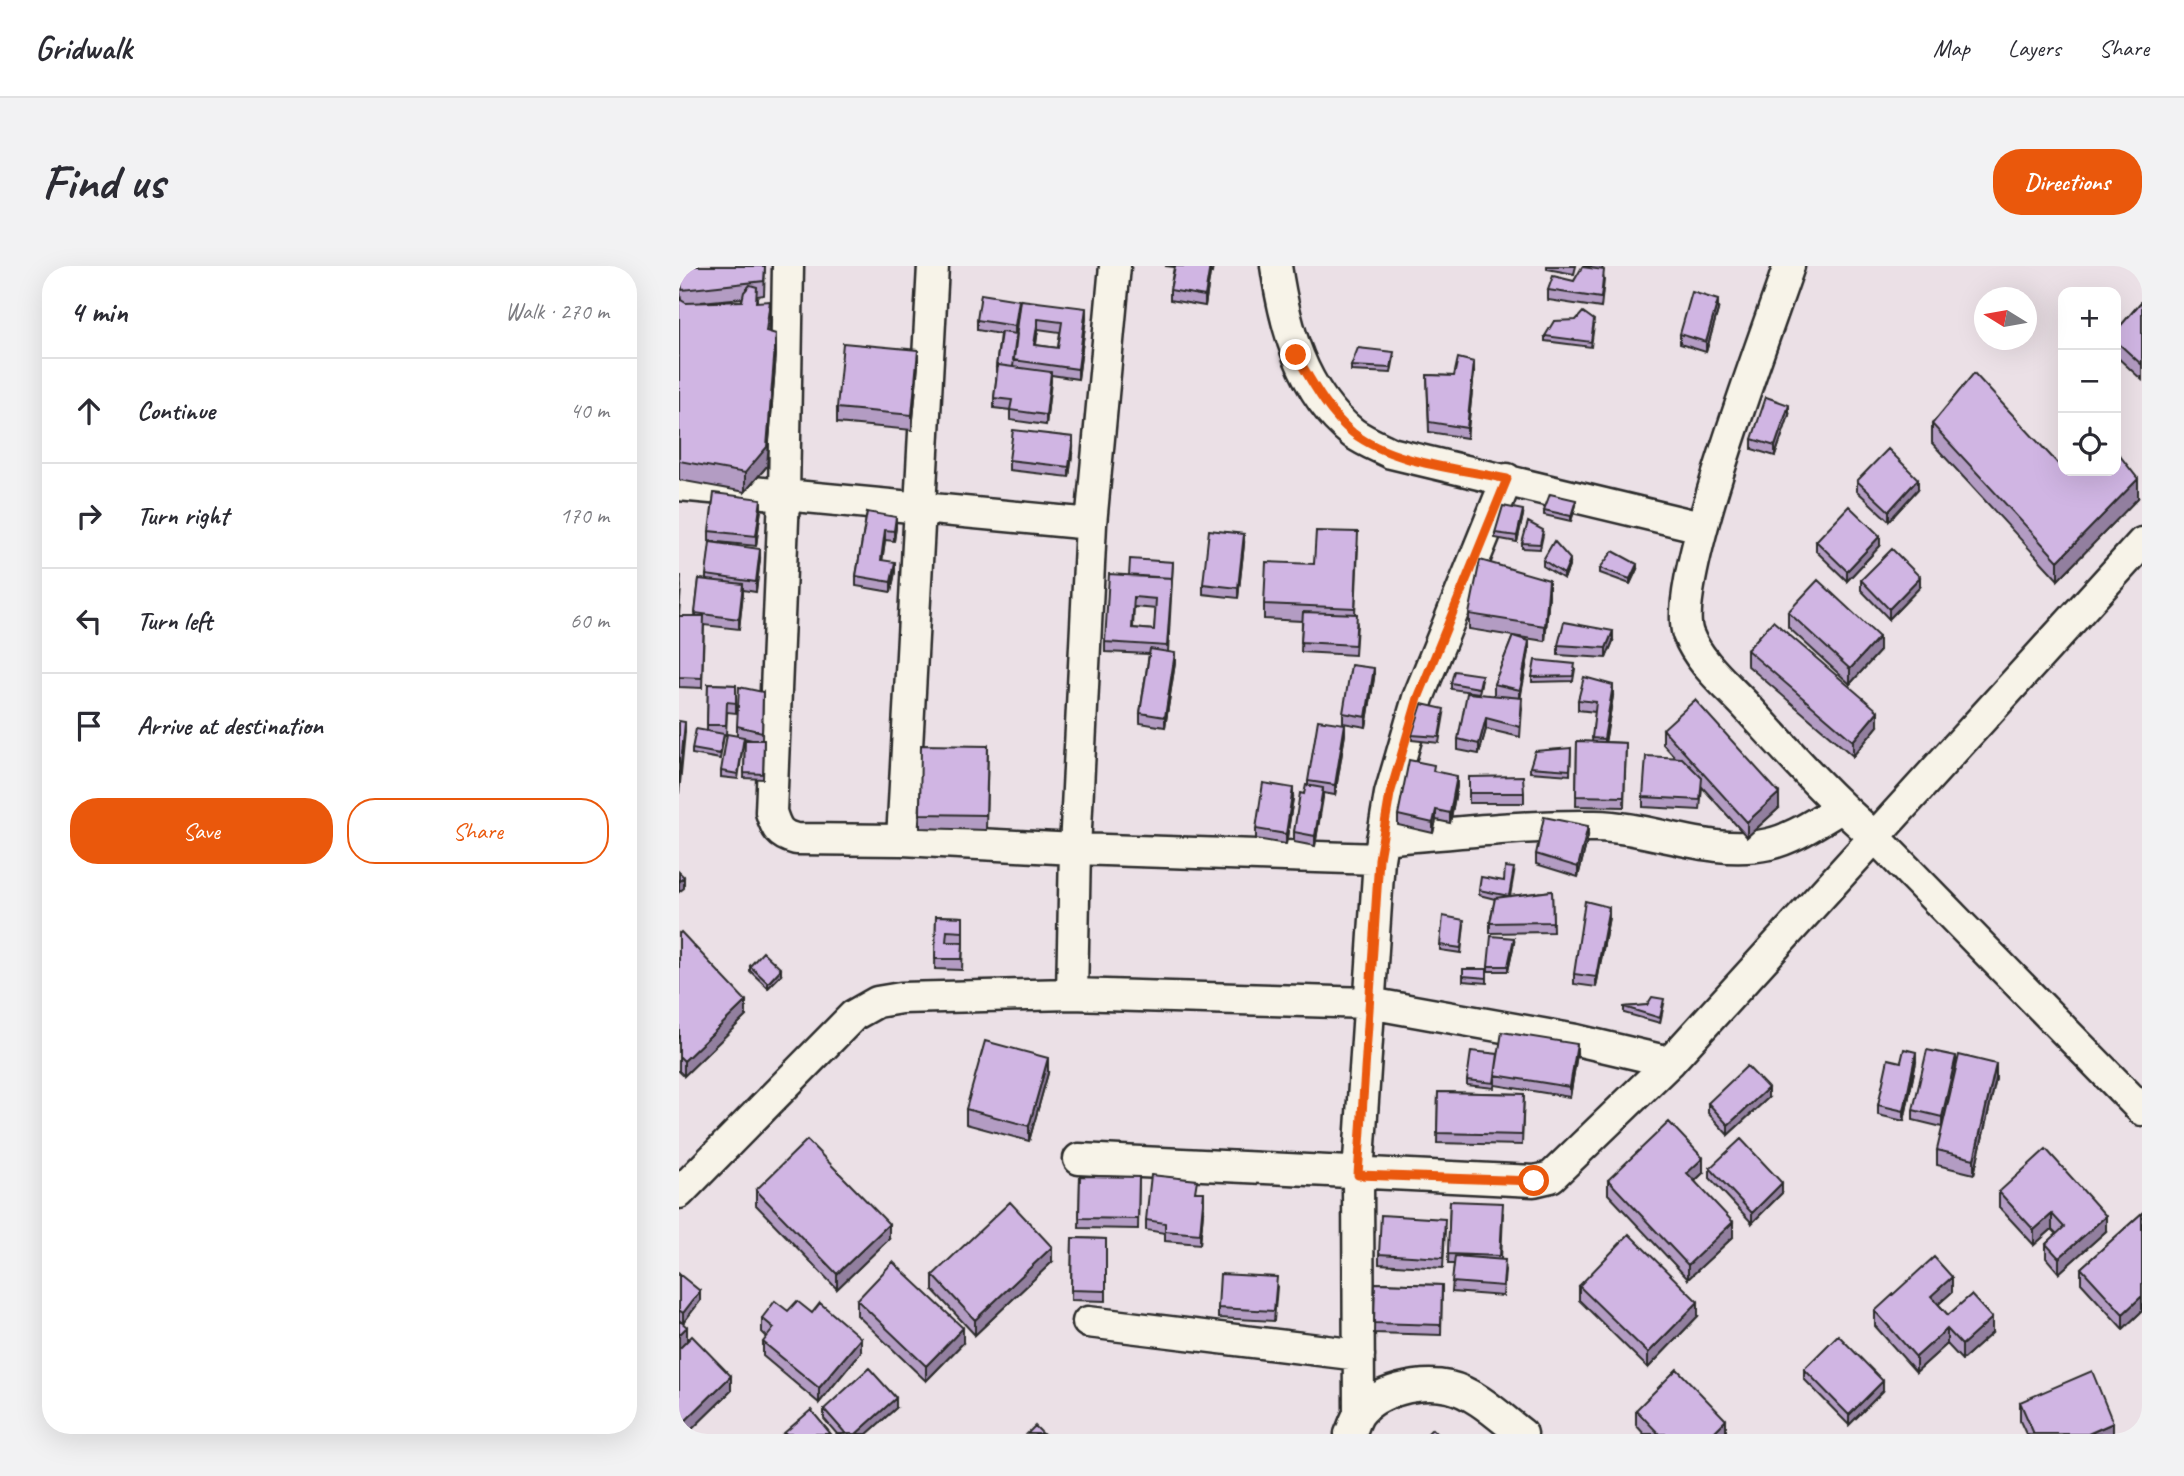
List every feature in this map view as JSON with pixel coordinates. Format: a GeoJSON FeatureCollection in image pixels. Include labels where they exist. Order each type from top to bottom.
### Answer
{"type":"FeatureCollection","features":[{"type":"Feature","properties":{"kind":"street"},"geometry":{"type":"LineString","coordinates":[[788,266],[784,496],[771,812],[776,829],[785,837],[1075,849],[1381,849],[1543,825],[1593,826],[1727,848],[1770,844],[1800,832],[1840,808]]}},
{"type":"Feature","properties":{"kind":"street"},"geometry":{"type":"LineString","coordinates":[[902,840],[933,266]]}},
{"type":"Feature","properties":{"kind":"street"},"geometry":{"type":"LineString","coordinates":[[1072,994],[1075,849],[1091,523],[1115,266]]}},
{"type":"Feature","properties":{"kind":"street"},"geometry":{"type":"LineString","coordinates":[[1276,266],[1282,309],[1296,355],[1323,399],[1353,433],[1391,453],[1702,527]]}},
{"type":"Feature","properties":{"kind":"street"},"geometry":{"type":"LineString","coordinates":[[1789,266],[1702,527],[1686,598],[1688,632],[1706,663],[1840,808],[1875,837],[2142,1110]]}},
{"type":"Feature","properties":{"kind":"street"},"geometry":{"type":"LineString","coordinates":[[1355,1424],[1359,1355],[1358,1175],[1381,849],[1390,794],[1418,698],[1507,479]]}},
{"type":"Feature","properties":{"kind":"street"},"geometry":{"type":"LineString","coordinates":[[679,485],[1091,523]]}},
{"type":"Feature","properties":{"kind":"street"},"geometry":{"type":"LineString","coordinates":[[1079,1159],[1358,1175],[1534,1181],[1551,1177],[1671,1062],[2142,543]]}},
{"type":"Feature","properties":{"kind":"street"},"geometry":{"type":"LineString","coordinates":[[679,1193],[854,1015],[877,1002],[931,995],[1072,994],[1369,1003],[1576,1040],[1671,1062]]}},
{"type":"Feature","properties":{"kind":"street"},"geometry":{"type":"LineString","coordinates":[[1088,1322],[1359,1355]]}},
{"type":"Feature","properties":{"kind":"street"},"geometry":{"type":"LineString","coordinates":[[1355,1424],[1382,1395],[1408,1387],[1449,1387],[1481,1403],[1522,1434]]}},
{"type":"Feature","properties":{"kind":"building"},"geometry":{"type":"Polygon","coordinates":[[[679,266],[765,266],[764,281],[682,290],[679,266]]]}},
{"type":"Feature","properties":{"kind":"building"},"geometry":{"type":"Polygon","coordinates":[[[1175,266],[1210,266],[1205,296],[1170,290],[1175,266]]]}},
{"type":"Feature","properties":{"kind":"building"},"geometry":{"type":"Polygon","coordinates":[[[1582,267],[1604,270],[1601,298],[1548,290],[1553,276],[1574,281],[1582,267]]]}},
{"type":"Feature","properties":{"kind":"building"},"geometry":{"type":"Polygon","coordinates":[[[750,285],[757,287],[756,302],[770,301],[766,331],[776,334],[767,447],[745,473],[679,461],[679,299],[686,303],[742,301],[744,292],[750,285]]]}},
{"type":"Feature","properties":{"kind":"building"},"geometry":{"type":"Polygon","coordinates":[[[1692,292],[1718,300],[1706,342],[1680,334],[1692,292]]]}},
{"type":"Feature","properties":{"kind":"building"},"geometry":{"type":"Polygon","coordinates":[[[981,294],[1019,300],[1015,326],[977,320],[981,294]]]}},
{"type":"Feature","properties":{"kind":"building"},"geometry":{"type":"Polygon","coordinates":[[[1021,300],[1086,308],[1078,369],[1013,360],[1021,300]],[[1038,319],[1034,345],[1058,348],[1062,322],[1038,319]]]}},
{"type":"Feature","properties":{"kind":"building"},"geometry":{"type":"Polygon","coordinates":[[[2142,301],[2142,365],[2121,346],[2121,325],[2142,301]]]}},
{"type":"Feature","properties":{"kind":"building"},"geometry":{"type":"Polygon","coordinates":[[[1583,312],[1594,320],[1591,342],[1545,336],[1554,321],[1576,320],[1583,312]]]}},
{"type":"Feature","properties":{"kind":"building"},"geometry":{"type":"Polygon","coordinates":[[[1001,332],[1017,334],[1013,367],[996,367],[1001,332]]]}},
{"type":"Feature","properties":{"kind":"building"},"geometry":{"type":"Polygon","coordinates":[[[843,343],[918,350],[912,415],[837,408],[843,343]]]}},
{"type":"Feature","properties":{"kind":"building"},"geometry":{"type":"Polygon","coordinates":[[[1358,348],[1394,352],[1391,368],[1351,366],[1358,348]]]}},
{"type":"Feature","properties":{"kind":"building"},"geometry":{"type":"Polygon","coordinates":[[[1458,358],[1474,362],[1467,428],[1429,422],[1427,375],[1454,376],[1458,358]]]}},
{"type":"Feature","properties":{"kind":"building"},"geometry":{"type":"Polygon","coordinates":[[[998,365],[1051,372],[1046,415],[1010,410],[1012,400],[994,398],[998,365]]]}},
{"type":"Feature","properties":{"kind":"building"},"geometry":{"type":"Polygon","coordinates":[[[1974,373],[2058,464],[2058,476],[2121,476],[2121,457],[2138,479],[2058,561],[1932,424],[1974,373]]]}},
{"type":"Feature","properties":{"kind":"building"},"geometry":{"type":"Polygon","coordinates":[[[1766,397],[1789,405],[1775,446],[1752,439],[1766,397]]]}},
{"type":"Feature","properties":{"kind":"building"},"geometry":{"type":"Polygon","coordinates":[[[1013,430],[1073,437],[1069,467],[1009,460],[1013,430]]]}},
{"type":"Feature","properties":{"kind":"building"},"geometry":{"type":"Polygon","coordinates":[[[1888,449],[1918,479],[1889,511],[1857,481],[1888,449]]]}},
{"type":"Feature","properties":{"kind":"building"},"geometry":{"type":"Polygon","coordinates":[[[714,493],[761,499],[756,536],[709,531],[714,493]]]}},
{"type":"Feature","properties":{"kind":"building"},"geometry":{"type":"Polygon","coordinates":[[[1550,494],[1576,500],[1571,516],[1544,510],[1550,494]]]}},
{"type":"Feature","properties":{"kind":"building"},"geometry":{"type":"Polygon","coordinates":[[[1503,506],[1523,510],[1517,536],[1495,533],[1503,506]]]}},
{"type":"Feature","properties":{"kind":"building"},"geometry":{"type":"Polygon","coordinates":[[[1849,506],[1880,536],[1847,571],[1816,541],[1849,506]]]}},
{"type":"Feature","properties":{"kind":"building"},"geometry":{"type":"Polygon","coordinates":[[[867,512],[896,517],[894,531],[885,530],[881,560],[895,562],[891,582],[856,576],[867,512]]]}},
{"type":"Feature","properties":{"kind":"building"},"geometry":{"type":"Polygon","coordinates":[[[1528,522],[1543,530],[1540,544],[1522,543],[1528,522]]]}},
{"type":"Feature","properties":{"kind":"building"},"geometry":{"type":"Polygon","coordinates":[[[1209,530],[1244,534],[1238,588],[1203,584],[1209,530]]]}},
{"type":"Feature","properties":{"kind":"building"},"geometry":{"type":"Polygon","coordinates":[[[1316,531],[1358,532],[1355,608],[1264,604],[1266,562],[1314,564],[1316,531]]]}},
{"type":"Feature","properties":{"kind":"building"},"geometry":{"type":"Polygon","coordinates":[[[1554,541],[1570,559],[1564,574],[1543,560],[1554,541]]]}},
{"type":"Feature","properties":{"kind":"building"},"geometry":{"type":"Polygon","coordinates":[[[710,542],[760,549],[756,582],[706,575],[710,542]]]}},
{"type":"Feature","properties":{"kind":"building"},"geometry":{"type":"Polygon","coordinates":[[[1892,549],[1920,577],[1889,609],[1861,580],[1892,549]]]}},
{"type":"Feature","properties":{"kind":"building"},"geometry":{"type":"Polygon","coordinates":[[[1613,551],[1637,564],[1630,579],[1600,568],[1613,551]]]}},
{"type":"Feature","properties":{"kind":"building"},"geometry":{"type":"Polygon","coordinates":[[[1130,559],[1173,562],[1172,578],[1129,576],[1130,559]]]}},
{"type":"Feature","properties":{"kind":"building"},"geometry":{"type":"Polygon","coordinates":[[[1480,560],[1549,580],[1545,626],[1469,614],[1480,560]]]}},
{"type":"Feature","properties":{"kind":"building"},"geometry":{"type":"Polygon","coordinates":[[[1109,574],[1172,578],[1167,646],[1105,642],[1109,574]],[[1134,597],[1132,628],[1154,630],[1156,599],[1134,597]]]}},
{"type":"Feature","properties":{"kind":"building"},"geometry":{"type":"Polygon","coordinates":[[[679,576],[681,576],[679,607],[679,576]]]}},
{"type":"Feature","properties":{"kind":"building"},"geometry":{"type":"Polygon","coordinates":[[[699,579],[743,584],[739,619],[695,613],[699,579]]]}},
{"type":"Feature","properties":{"kind":"building"},"geometry":{"type":"Polygon","coordinates":[[[1818,580],[1879,637],[1850,669],[1788,612],[1818,580]]]}},
{"type":"Feature","properties":{"kind":"building"},"geometry":{"type":"Polygon","coordinates":[[[1303,612],[1357,614],[1355,645],[1301,642],[1303,612]]]}},
{"type":"Feature","properties":{"kind":"building"},"geometry":{"type":"Polygon","coordinates":[[[679,616],[704,616],[702,678],[679,677],[679,616]]]}},
{"type":"Feature","properties":{"kind":"building"},"geometry":{"type":"Polygon","coordinates":[[[1773,621],[1878,711],[1853,741],[1747,650],[1773,621]]]}},
{"type":"Feature","properties":{"kind":"building"},"geometry":{"type":"Polygon","coordinates":[[[1564,622],[1613,631],[1606,648],[1558,645],[1564,622]]]}},
{"type":"Feature","properties":{"kind":"building"},"geometry":{"type":"Polygon","coordinates":[[[1513,636],[1529,641],[1520,690],[1494,684],[1513,636]]]}},
{"type":"Feature","properties":{"kind":"building"},"geometry":{"type":"Polygon","coordinates":[[[1150,649],[1175,653],[1165,717],[1140,713],[1150,649]]]}},
{"type":"Feature","properties":{"kind":"building"},"geometry":{"type":"Polygon","coordinates":[[[1535,660],[1575,664],[1573,676],[1532,677],[1535,660]]]}},
{"type":"Feature","properties":{"kind":"building"},"geometry":{"type":"Polygon","coordinates":[[[1351,665],[1374,668],[1366,717],[1343,713],[1351,665]]]}},
{"type":"Feature","properties":{"kind":"building"},"geometry":{"type":"Polygon","coordinates":[[[1454,671],[1482,675],[1479,688],[1451,683],[1454,671]]]}},
{"type":"Feature","properties":{"kind":"building"},"geometry":{"type":"Polygon","coordinates":[[[1584,677],[1613,685],[1604,739],[1592,738],[1596,702],[1578,700],[1584,677]]]}},
{"type":"Feature","properties":{"kind":"building"},"geometry":{"type":"Polygon","coordinates":[[[708,684],[736,685],[736,703],[727,702],[726,725],[707,725],[708,684]]]}},
{"type":"Feature","properties":{"kind":"building"},"geometry":{"type":"Polygon","coordinates":[[[739,687],[763,692],[762,732],[737,726],[739,687]]]}},
{"type":"Feature","properties":{"kind":"building"},"geometry":{"type":"Polygon","coordinates":[[[1467,693],[1522,698],[1520,727],[1486,718],[1479,744],[1458,739],[1467,693]]]}},
{"type":"Feature","properties":{"kind":"building"},"geometry":{"type":"Polygon","coordinates":[[[1695,700],[1779,793],[1747,822],[1663,729],[1695,700]]]}},
{"type":"Feature","properties":{"kind":"building"},"geometry":{"type":"Polygon","coordinates":[[[1422,704],[1444,709],[1439,737],[1412,735],[1422,704]]]}},
{"type":"Feature","properties":{"kind":"building"},"geometry":{"type":"Polygon","coordinates":[[[1318,720],[1345,724],[1335,785],[1308,781],[1318,720]]]}},
{"type":"Feature","properties":{"kind":"building"},"geometry":{"type":"Polygon","coordinates":[[[679,721],[685,722],[679,784],[679,721]]]}},
{"type":"Feature","properties":{"kind":"building"},"geometry":{"type":"Polygon","coordinates":[[[696,729],[724,734],[720,754],[692,749],[696,729]]]}},
{"type":"Feature","properties":{"kind":"building"},"geometry":{"type":"Polygon","coordinates":[[[727,734],[744,737],[738,774],[721,771],[727,734]]]}},
{"type":"Feature","properties":{"kind":"building"},"geometry":{"type":"Polygon","coordinates":[[[745,740],[764,740],[763,774],[744,773],[745,740]]]}},
{"type":"Feature","properties":{"kind":"building"},"geometry":{"type":"Polygon","coordinates":[[[1577,741],[1626,743],[1624,797],[1576,796],[1577,741]]]}},
{"type":"Feature","properties":{"kind":"building"},"geometry":{"type":"Polygon","coordinates":[[[921,745],[988,746],[986,815],[920,814],[921,745]]]}},
{"type":"Feature","properties":{"kind":"building"},"geometry":{"type":"Polygon","coordinates":[[[1571,748],[1570,770],[1530,767],[1535,751],[1571,748]]]}},
{"type":"Feature","properties":{"kind":"building"},"geometry":{"type":"Polygon","coordinates":[[[1646,756],[1682,758],[1702,778],[1700,800],[1643,797],[1646,756]]]}},
{"type":"Feature","properties":{"kind":"building"},"geometry":{"type":"Polygon","coordinates":[[[1409,760],[1434,765],[1433,771],[1457,776],[1450,813],[1436,810],[1433,823],[1398,815],[1409,760]]]}},
{"type":"Feature","properties":{"kind":"building"},"geometry":{"type":"Polygon","coordinates":[[[1523,776],[1524,793],[1469,793],[1469,777],[1523,776]]]}},
{"type":"Feature","properties":{"kind":"building"},"geometry":{"type":"Polygon","coordinates":[[[1263,783],[1293,788],[1286,834],[1256,829],[1263,783]]]}},
{"type":"Feature","properties":{"kind":"building"},"geometry":{"type":"Polygon","coordinates":[[[1306,785],[1323,788],[1315,836],[1294,832],[1300,793],[1304,794],[1306,785]]]}},
{"type":"Feature","properties":{"kind":"building"},"geometry":{"type":"Polygon","coordinates":[[[1544,817],[1588,826],[1578,867],[1536,854],[1544,817]]]}},
{"type":"Feature","properties":{"kind":"building"},"geometry":{"type":"Polygon","coordinates":[[[1505,867],[1514,868],[1509,896],[1479,890],[1481,877],[1504,881],[1505,867]]]}},
{"type":"Feature","properties":{"kind":"building"},"geometry":{"type":"Polygon","coordinates":[[[1552,891],[1553,922],[1490,923],[1495,898],[1552,891]]]}},
{"type":"Feature","properties":{"kind":"building"},"geometry":{"type":"Polygon","coordinates":[[[1585,901],[1609,907],[1596,977],[1574,974],[1585,901]]]}},
{"type":"Feature","properties":{"kind":"building"},"geometry":{"type":"Polygon","coordinates":[[[936,916],[963,917],[963,932],[947,931],[946,942],[963,943],[962,959],[935,959],[936,916]]]}},
{"type":"Feature","properties":{"kind":"building"},"geometry":{"type":"Polygon","coordinates":[[[1443,916],[1464,920],[1461,948],[1440,945],[1443,916]]]}},
{"type":"Feature","properties":{"kind":"building"},"geometry":{"type":"Polygon","coordinates":[[[681,932],[746,1001],[684,1061],[679,1056],[681,932]]]}},
{"type":"Feature","properties":{"kind":"building"},"geometry":{"type":"Polygon","coordinates":[[[1491,936],[1514,938],[1508,966],[1488,966],[1491,936]]]}},
{"type":"Feature","properties":{"kind":"building"},"geometry":{"type":"Polygon","coordinates":[[[763,952],[781,969],[768,983],[750,966],[763,952]]]}},
{"type":"Feature","properties":{"kind":"building"},"geometry":{"type":"Polygon","coordinates":[[[1463,969],[1487,969],[1487,978],[1463,976],[1463,969]]]}},
{"type":"Feature","properties":{"kind":"building"},"geometry":{"type":"Polygon","coordinates":[[[1652,997],[1664,999],[1660,1018],[1624,1007],[1647,1005],[1652,997]]]}},
{"type":"Feature","properties":{"kind":"building"},"geometry":{"type":"Polygon","coordinates":[[[1502,1032],[1577,1044],[1570,1087],[1495,1075],[1502,1032]]]}},
{"type":"Feature","properties":{"kind":"building"},"geometry":{"type":"Polygon","coordinates":[[[985,1041],[1048,1058],[1029,1126],[966,1109],[985,1041]]]}},
{"type":"Feature","properties":{"kind":"building"},"geometry":{"type":"Polygon","coordinates":[[[1904,1049],[1916,1052],[1904,1111],[1878,1105],[1888,1059],[1901,1062],[1904,1049]]]}},
{"type":"Feature","properties":{"kind":"building"},"geometry":{"type":"Polygon","coordinates":[[[1927,1050],[1956,1056],[1942,1117],[1913,1110],[1927,1050]]]}},
{"type":"Feature","properties":{"kind":"building"},"geometry":{"type":"Polygon","coordinates":[[[1471,1051],[1498,1054],[1494,1083],[1467,1080],[1471,1051]]]}},
{"type":"Feature","properties":{"kind":"building"},"geometry":{"type":"Polygon","coordinates":[[[1959,1055],[1996,1064],[1974,1159],[1937,1150],[1959,1055]]]}},
{"type":"Feature","properties":{"kind":"building"},"geometry":{"type":"Polygon","coordinates":[[[1747,1066],[1768,1088],[1728,1125],[1708,1103],[1747,1066]]]}},
{"type":"Feature","properties":{"kind":"building"},"geometry":{"type":"Polygon","coordinates":[[[1438,1092],[1524,1094],[1522,1135],[1437,1133],[1438,1092]]]}},
{"type":"Feature","properties":{"kind":"building"},"geometry":{"type":"Polygon","coordinates":[[[1669,1122],[1703,1158],[1687,1173],[1733,1222],[1688,1265],[1608,1180],[1669,1122]]]}},
{"type":"Feature","properties":{"kind":"building"},"geometry":{"type":"Polygon","coordinates":[[[1741,1139],[1782,1183],[1752,1213],[1710,1168],[1741,1139]]]}},
{"type":"Feature","properties":{"kind":"building"},"geometry":{"type":"Polygon","coordinates":[[[807,1140],[889,1224],[837,1274],[756,1190],[807,1140]]]}},
{"type":"Feature","properties":{"kind":"building"},"geometry":{"type":"Polygon","coordinates":[[[2046,1149],[2106,1216],[2059,1258],[2046,1244],[2064,1227],[2052,1214],[2034,1230],[1999,1192],[2046,1149]]]}},
{"type":"Feature","properties":{"kind":"building"},"geometry":{"type":"Polygon","coordinates":[[[1151,1175],[1197,1180],[1195,1192],[1204,1192],[1200,1234],[1165,1231],[1165,1223],[1146,1220],[1151,1175]]]}},
{"type":"Feature","properties":{"kind":"building"},"geometry":{"type":"Polygon","coordinates":[[[1080,1176],[1139,1177],[1138,1219],[1079,1218],[1080,1176]]]}},
{"type":"Feature","properties":{"kind":"building"},"geometry":{"type":"Polygon","coordinates":[[[1450,1201],[1503,1203],[1500,1256],[1448,1254],[1450,1201]]]}},
{"type":"Feature","properties":{"kind":"building"},"geometry":{"type":"Polygon","coordinates":[[[1010,1202],[1052,1247],[975,1320],[933,1275],[1010,1202]]]}},
{"type":"Feature","properties":{"kind":"building"},"geometry":{"type":"Polygon","coordinates":[[[2142,1213],[2142,1296],[2123,1314],[2081,1268],[2142,1213]]]}},
{"type":"Feature","properties":{"kind":"building"},"geometry":{"type":"Polygon","coordinates":[[[1381,1215],[1445,1219],[1443,1258],[1379,1254],[1381,1215]]]}},
{"type":"Feature","properties":{"kind":"building"},"geometry":{"type":"Polygon","coordinates":[[[1629,1234],[1698,1302],[1648,1353],[1579,1286],[1629,1234]]]}},
{"type":"Feature","properties":{"kind":"building"},"geometry":{"type":"Polygon","coordinates":[[[1072,1238],[1106,1239],[1106,1291],[1071,1290],[1072,1238]]]}},
{"type":"Feature","properties":{"kind":"building"},"geometry":{"type":"Polygon","coordinates":[[[1455,1256],[1505,1260],[1503,1286],[1452,1282],[1455,1256]]]}},
{"type":"Feature","properties":{"kind":"building"},"geometry":{"type":"Polygon","coordinates":[[[1934,1257],[1952,1277],[1931,1296],[1948,1315],[1971,1295],[1992,1318],[1962,1345],[1947,1329],[1916,1357],[1875,1311],[1934,1257]]]}},
{"type":"Feature","properties":{"kind":"building"},"geometry":{"type":"Polygon","coordinates":[[[893,1262],[963,1328],[926,1366],[857,1300],[893,1262]]]}},
{"type":"Feature","properties":{"kind":"building"},"geometry":{"type":"Polygon","coordinates":[[[679,1274],[700,1291],[683,1313],[679,1310],[679,1274]]]}},
{"type":"Feature","properties":{"kind":"building"},"geometry":{"type":"Polygon","coordinates":[[[1220,1274],[1277,1277],[1274,1311],[1218,1308],[1220,1274]]]}},
{"type":"Feature","properties":{"kind":"building"},"geometry":{"type":"Polygon","coordinates":[[[1375,1283],[1442,1285],[1441,1325],[1374,1323],[1375,1283]]]}},
{"type":"Feature","properties":{"kind":"building"},"geometry":{"type":"Polygon","coordinates":[[[775,1301],[788,1311],[797,1301],[812,1313],[820,1303],[861,1338],[819,1388],[763,1342],[774,1328],[762,1318],[775,1301]]]}},
{"type":"Feature","properties":{"kind":"building"},"geometry":{"type":"Polygon","coordinates":[[[679,1320],[687,1327],[679,1335],[679,1320]]]}},
{"type":"Feature","properties":{"kind":"building"},"geometry":{"type":"Polygon","coordinates":[[[1838,1335],[1883,1381],[1849,1415],[1804,1369],[1838,1335]]]}},
{"type":"Feature","properties":{"kind":"building"},"geometry":{"type":"Polygon","coordinates":[[[692,1336],[731,1376],[679,1427],[679,1349],[692,1336]]]}},
{"type":"Feature","properties":{"kind":"building"},"geometry":{"type":"Polygon","coordinates":[[[869,1368],[896,1398],[856,1434],[846,1434],[824,1409],[869,1368]]]}},
{"type":"Feature","properties":{"kind":"building"},"geometry":{"type":"Polygon","coordinates":[[[1677,1369],[1726,1420],[1712,1434],[1659,1434],[1636,1410],[1677,1369]]]}},
{"type":"Feature","properties":{"kind":"building"},"geometry":{"type":"Polygon","coordinates":[[[2092,1371],[2113,1423],[2088,1434],[2034,1434],[2020,1402],[2092,1371]]]}},
{"type":"Feature","properties":{"kind":"building"},"geometry":{"type":"Polygon","coordinates":[[[811,1410],[831,1434],[783,1434],[811,1410]]]}},
{"type":"Feature","properties":{"kind":"building"},"geometry":{"type":"Polygon","coordinates":[[[1035,1426],[1043,1434],[1027,1434],[1035,1426]]]}},
{"type":"Feature","properties":{"kind":"route"},"geometry":{"type":"LineString","coordinates":[[1296,355],[1323,399],[1353,433],[1391,453],[1507,479],[1418,698],[1390,794],[1379,859],[1358,1175],[1534,1181]]}}]}
